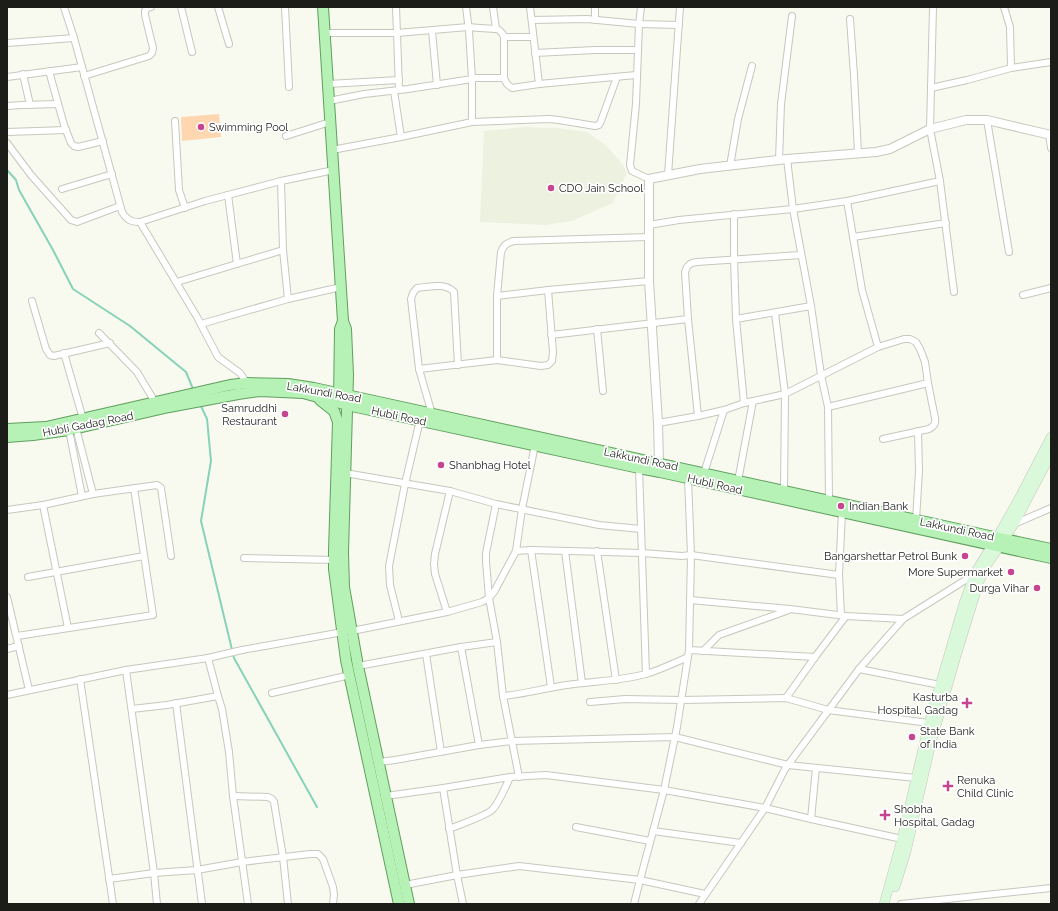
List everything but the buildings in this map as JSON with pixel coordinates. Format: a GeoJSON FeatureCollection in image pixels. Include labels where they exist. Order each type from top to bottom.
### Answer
{"type":"FeatureCollection","features":[{"type":"Feature","properties":{"kind":"main road"},"geometry":{"type":"LineString","coordinates":[[323,7],[326,33],[330,122],[343,321],[340,329],[344,375],[344,399],[334,569],[348,632],[358,666],[409,904]]}},
{"type":"Feature","properties":{"kind":"main road"},"geometry":{"type":"LineString","coordinates":[[344,375],[334,384],[318,393],[342,422],[346,473],[343,569],[348,632],[346,660],[399,904]]}},
{"type":"Feature","properties":{"kind":"main road"},"geometry":{"type":"LineString","coordinates":[[342,422],[366,404],[358,390],[344,375]]}},
{"type":"Feature","properties":{"kind":"main road","name":"Lakkundi Road"},"geometry":{"type":"LineString","coordinates":[[174,398],[230,385],[247,383],[288,384],[318,393]]}},
{"type":"Feature","properties":{"kind":"main road","name":"Hubli Road"},"geometry":{"type":"LineString","coordinates":[[238,394],[260,391],[318,393],[366,404],[420,420],[639,468],[842,512],[999,542],[1051,558]]}},
{"type":"Feature","properties":{"kind":"main road","name":"Hubli Gadag Road"},"geometry":{"type":"LineString","coordinates":[[7,437],[72,429],[169,407],[238,394]]}},
{"type":"Feature","properties":{"kind":"main road","name":"Hubli Gadag Road"},"geometry":{"type":"LineString","coordinates":[[7,429],[46,427],[174,398]]}},
{"type":"Feature","properties":{"kind":"main road","name":"Lakkundi Road"},"geometry":{"type":"LineString","coordinates":[[366,404],[432,414],[659,463],[916,520],[999,542],[1051,549]]}},
{"type":"Feature","properties":{"kind":"main road"},"geometry":{"type":"LineString","coordinates":[[891,904],[906,852],[931,743],[978,582],[1051,437]]}},
{"type":"Feature","properties":{"kind":"main road"},"geometry":{"type":"LineString","coordinates":[[884,904],[902,839],[929,723],[964,603],[975,574],[1014,524],[1051,454]]}},
{"type":"Feature","properties":{"kind":"street"},"geometry":{"type":"LineString","coordinates":[[64,7],[74,38],[120,206],[126,218],[132,222],[140,222],[228,195],[281,181],[334,170]]}},
{"type":"Feature","properties":{"kind":"street"},"geometry":{"type":"LineString","coordinates":[[84,76],[149,56],[152,53],[153,48],[145,15],[147,8],[151,7]]}},
{"type":"Feature","properties":{"kind":"street"},"geometry":{"type":"LineString","coordinates":[[181,7],[192,52]]}},
{"type":"Feature","properties":{"kind":"street"},"geometry":{"type":"LineString","coordinates":[[218,7],[229,44]]}},
{"type":"Feature","properties":{"kind":"street"},"geometry":{"type":"LineString","coordinates":[[285,7],[289,87]]}},
{"type":"Feature","properties":{"kind":"street"},"geometry":{"type":"LineString","coordinates":[[396,7],[399,80],[396,91],[401,137]]}},
{"type":"Feature","properties":{"kind":"street"},"geometry":{"type":"LineString","coordinates":[[466,7],[472,79],[472,122]]}},
{"type":"Feature","properties":{"kind":"street"},"geometry":{"type":"LineString","coordinates":[[494,7],[496,29]]}},
{"type":"Feature","properties":{"kind":"street"},"geometry":{"type":"LineString","coordinates":[[530,7],[539,84]]}},
{"type":"Feature","properties":{"kind":"street"},"geometry":{"type":"LineString","coordinates":[[595,7],[595,20]]}},
{"type":"Feature","properties":{"kind":"street"},"geometry":{"type":"LineString","coordinates":[[641,7],[637,50],[636,104],[630,165],[632,171],[648,179],[700,169],[787,159],[876,152],[890,149],[930,129],[966,120],[987,120],[1050,134],[1051,148]]}},
{"type":"Feature","properties":{"kind":"street"},"geometry":{"type":"LineString","coordinates":[[668,176],[680,7]]}},
{"type":"Feature","properties":{"kind":"street"},"geometry":{"type":"LineString","coordinates":[[933,7],[930,129],[940,181],[954,292]]}},
{"type":"Feature","properties":{"kind":"street"},"geometry":{"type":"LineString","coordinates":[[1004,7],[1010,27],[1011,68]]}},
{"type":"Feature","properties":{"kind":"street"},"geometry":{"type":"LineString","coordinates":[[778,160],[781,104],[792,16]]}},
{"type":"Feature","properties":{"kind":"street"},"geometry":{"type":"LineString","coordinates":[[850,19],[858,153]]}},
{"type":"Feature","properties":{"kind":"street"},"geometry":{"type":"LineString","coordinates":[[532,20],[595,20],[679,26]]}},
{"type":"Feature","properties":{"kind":"street"},"geometry":{"type":"LineString","coordinates":[[326,33],[397,33],[468,27],[496,29],[502,33],[504,37],[504,78],[507,84],[512,88],[636,75]]}},
{"type":"Feature","properties":{"kind":"street"},"geometry":{"type":"LineString","coordinates":[[432,30],[437,85]]}},
{"type":"Feature","properties":{"kind":"street"},"geometry":{"type":"LineString","coordinates":[[504,37],[533,37]]}},
{"type":"Feature","properties":{"kind":"street"},"geometry":{"type":"LineString","coordinates":[[7,43],[74,38]]}},
{"type":"Feature","properties":{"kind":"street"},"geometry":{"type":"LineString","coordinates":[[535,53],[595,50],[637,50]]}},
{"type":"Feature","properties":{"kind":"street"},"geometry":{"type":"LineString","coordinates":[[931,88],[1011,68],[1051,62]]}},
{"type":"Feature","properties":{"kind":"street"},"geometry":{"type":"LineString","coordinates":[[730,166],[738,119],[752,66]]}},
{"type":"Feature","properties":{"kind":"street"},"geometry":{"type":"LineString","coordinates":[[7,77],[82,67]]}},
{"type":"Feature","properties":{"kind":"street"},"geometry":{"type":"LineString","coordinates":[[49,71],[71,143],[78,147],[102,141]]}},
{"type":"Feature","properties":{"kind":"street"},"geometry":{"type":"LineString","coordinates":[[23,74],[30,105]]}},
{"type":"Feature","properties":{"kind":"street"},"geometry":{"type":"LineString","coordinates":[[332,150],[472,122],[549,119],[595,126],[601,121],[617,77]]}},
{"type":"Feature","properties":{"kind":"street"},"geometry":{"type":"LineString","coordinates":[[329,101],[364,94],[396,91],[476,78],[504,78]]}},
{"type":"Feature","properties":{"kind":"street"},"geometry":{"type":"LineString","coordinates":[[328,84],[399,80]]}},
{"type":"Feature","properties":{"kind":"street"},"geometry":{"type":"LineString","coordinates":[[7,106],[58,104]]}},
{"type":"Feature","properties":{"kind":"street"},"geometry":{"type":"LineString","coordinates":[[987,120],[1009,252]]}},
{"type":"Feature","properties":{"kind":"street"},"geometry":{"type":"LineString","coordinates":[[176,121],[178,190],[184,208]]}},
{"type":"Feature","properties":{"kind":"street"},"geometry":{"type":"LineString","coordinates":[[286,136],[330,122]]}},
{"type":"Feature","properties":{"kind":"street"},"geometry":{"type":"LineString","coordinates":[[7,132],[66,130]]}},
{"type":"Feature","properties":{"kind":"street"},"geometry":{"type":"LineString","coordinates":[[7,143],[31,175],[71,220],[77,222],[120,206]]}},
{"type":"Feature","properties":{"kind":"street"},"geometry":{"type":"LineString","coordinates":[[787,159],[793,208],[811,306],[821,376],[828,406],[828,501]]}},
{"type":"Feature","properties":{"kind":"street"},"geometry":{"type":"LineString","coordinates":[[62,189],[112,174]]}},
{"type":"Feature","properties":{"kind":"street"},"geometry":{"type":"LineString","coordinates":[[648,179],[649,281],[659,463]]}},
{"type":"Feature","properties":{"kind":"street"},"geometry":{"type":"LineString","coordinates":[[281,181],[283,250],[288,299]]}},
{"type":"Feature","properties":{"kind":"street"},"geometry":{"type":"LineString","coordinates":[[649,225],[679,220],[847,201],[940,181]]}},
{"type":"Feature","properties":{"kind":"street"},"geometry":{"type":"LineString","coordinates":[[228,195],[237,264]]}},
{"type":"Feature","properties":{"kind":"street"},"geometry":{"type":"LineString","coordinates":[[847,201],[862,290],[878,347]]}},
{"type":"Feature","properties":{"kind":"street"},"geometry":{"type":"LineString","coordinates":[[734,214],[736,319],[744,403]]}},
{"type":"Feature","properties":{"kind":"street"},"geometry":{"type":"LineString","coordinates":[[140,222],[177,282],[218,357],[240,373],[247,383]]}},
{"type":"Feature","properties":{"kind":"street"},"geometry":{"type":"LineString","coordinates":[[853,237],[946,224]]}},
{"type":"Feature","properties":{"kind":"street"},"geometry":{"type":"LineString","coordinates":[[497,360],[496,296],[501,252],[507,243],[514,241],[649,237]]}},
{"type":"Feature","properties":{"kind":"street"},"geometry":{"type":"LineString","coordinates":[[177,282],[283,250]]}},
{"type":"Feature","properties":{"kind":"street"},"geometry":{"type":"LineString","coordinates":[[698,416],[688,319],[685,272],[687,267],[691,263],[801,255]]}},
{"type":"Feature","properties":{"kind":"street"},"geometry":{"type":"LineString","coordinates":[[496,296],[649,281]]}},
{"type":"Feature","properties":{"kind":"street"},"geometry":{"type":"LineString","coordinates":[[432,414],[419,370],[411,299],[417,288],[444,286],[450,288],[454,292],[458,364]]}},
{"type":"Feature","properties":{"kind":"street"},"geometry":{"type":"LineString","coordinates":[[201,324],[288,299],[341,287]]}},
{"type":"Feature","properties":{"kind":"street"},"geometry":{"type":"LineString","coordinates":[[1023,295],[1051,288]]}},
{"type":"Feature","properties":{"kind":"street"},"geometry":{"type":"LineString","coordinates":[[419,370],[497,360],[541,366],[548,365],[552,361],[548,290]]}},
{"type":"Feature","properties":{"kind":"street"},"geometry":{"type":"LineString","coordinates":[[32,301],[50,355],[54,356],[110,343]]}},
{"type":"Feature","properties":{"kind":"street"},"geometry":{"type":"LineString","coordinates":[[736,319],[811,306]]}},
{"type":"Feature","properties":{"kind":"street"},"geometry":{"type":"LineString","coordinates":[[775,312],[785,394],[784,491]]}},
{"type":"Feature","properties":{"kind":"street"},"geometry":{"type":"LineString","coordinates":[[551,335],[688,319]]}},
{"type":"Feature","properties":{"kind":"street"},"geometry":{"type":"LineString","coordinates":[[597,329],[603,391]]}},
{"type":"Feature","properties":{"kind":"street"},"geometry":{"type":"LineString","coordinates":[[99,333],[137,372],[155,402]]}},
{"type":"Feature","properties":{"kind":"street"},"geometry":{"type":"LineString","coordinates":[[658,423],[698,416],[724,410],[744,403],[785,394],[878,347],[904,339],[910,339],[916,342],[920,348],[925,362],[936,423],[929,429],[883,439]]}},
{"type":"Feature","properties":{"kind":"street"},"geometry":{"type":"LineString","coordinates":[[64,353],[83,419]]}},
{"type":"Feature","properties":{"kind":"street"},"geometry":{"type":"LineString","coordinates":[[828,406],[928,384]]}},
{"type":"Feature","properties":{"kind":"street"},"geometry":{"type":"LineString","coordinates":[[738,481],[753,401]]}},
{"type":"Feature","properties":{"kind":"street"},"geometry":{"type":"LineString","coordinates":[[704,473],[724,410]]}},
{"type":"Feature","properties":{"kind":"street"},"geometry":{"type":"LineString","coordinates":[[399,621],[390,585],[389,566],[405,484],[420,420]]}},
{"type":"Feature","properties":{"kind":"street"},"geometry":{"type":"LineString","coordinates":[[72,429],[93,494]]}},
{"type":"Feature","properties":{"kind":"street"},"geometry":{"type":"LineString","coordinates":[[72,429],[82,496]]}},
{"type":"Feature","properties":{"kind":"street"},"geometry":{"type":"LineString","coordinates":[[916,520],[919,471],[918,431]]}},
{"type":"Feature","properties":{"kind":"street"},"geometry":{"type":"LineString","coordinates":[[7,694],[126,670],[208,658],[242,650],[348,632],[447,612],[482,602],[489,598],[494,592],[516,551],[522,509],[535,445]]}},
{"type":"Feature","properties":{"kind":"street"},"geometry":{"type":"LineString","coordinates":[[639,468],[646,674]]}},
{"type":"Feature","properties":{"kind":"street"},"geometry":{"type":"LineString","coordinates":[[346,473],[450,491],[496,504],[599,525],[641,529]]}},
{"type":"Feature","properties":{"kind":"street"},"geometry":{"type":"LineString","coordinates":[[634,904],[664,790],[682,700],[689,654],[691,556],[688,478]]}},
{"type":"Feature","properties":{"kind":"street"},"geometry":{"type":"LineString","coordinates":[[7,510],[43,505],[93,494],[157,485],[161,488],[171,556]]}},
{"type":"Feature","properties":{"kind":"street"},"geometry":{"type":"LineString","coordinates":[[17,636],[154,615],[134,488]]}},
{"type":"Feature","properties":{"kind":"street"},"geometry":{"type":"LineString","coordinates":[[447,612],[434,564],[450,491]]}},
{"type":"Feature","properties":{"kind":"street"},"geometry":{"type":"LineString","coordinates":[[496,504],[486,553],[489,598],[497,642],[503,696],[519,777]]}},
{"type":"Feature","properties":{"kind":"street"},"geometry":{"type":"LineString","coordinates":[[43,505],[68,628]]}},
{"type":"Feature","properties":{"kind":"street"},"geometry":{"type":"LineString","coordinates":[[1014,524],[1051,508]]}},
{"type":"Feature","properties":{"kind":"street"},"geometry":{"type":"LineString","coordinates":[[786,698],[844,616],[839,575],[842,512]]}},
{"type":"Feature","properties":{"kind":"street"},"geometry":{"type":"LineString","coordinates":[[516,551],[531,550],[642,553],[691,556],[839,575]]}},
{"type":"Feature","properties":{"kind":"street"},"geometry":{"type":"LineString","coordinates":[[531,550],[551,687]]}},
{"type":"Feature","properties":{"kind":"street"},"geometry":{"type":"LineString","coordinates":[[565,551],[582,683]]}},
{"type":"Feature","properties":{"kind":"street"},"geometry":{"type":"LineString","coordinates":[[597,552],[616,680]]}},
{"type":"Feature","properties":{"kind":"street"},"geometry":{"type":"LineString","coordinates":[[28,577],[144,556]]}},
{"type":"Feature","properties":{"kind":"street"},"geometry":{"type":"LineString","coordinates":[[244,558],[334,560]]}},
{"type":"Feature","properties":{"kind":"street"},"geometry":{"type":"LineString","coordinates":[[699,904],[765,808],[785,769],[859,670],[903,618],[975,574]]}},
{"type":"Feature","properties":{"kind":"street"},"geometry":{"type":"LineString","coordinates":[[7,597],[28,690]]}},
{"type":"Feature","properties":{"kind":"street"},"geometry":{"type":"LineString","coordinates":[[690,600],[844,616],[903,618]]}},
{"type":"Feature","properties":{"kind":"street"},"geometry":{"type":"LineString","coordinates":[[703,651],[719,635],[790,610]]}},
{"type":"Feature","properties":{"kind":"street"},"geometry":{"type":"LineString","coordinates":[[358,666],[497,642]]}},
{"type":"Feature","properties":{"kind":"street"},"geometry":{"type":"LineString","coordinates":[[7,649],[19,646]]}},
{"type":"Feature","properties":{"kind":"street"},"geometry":{"type":"LineString","coordinates":[[461,647],[479,745]]}},
{"type":"Feature","properties":{"kind":"street"},"geometry":{"type":"LineString","coordinates":[[503,696],[521,694],[551,687],[616,680],[646,674],[668,666],[689,654],[703,651],[815,657]]}},
{"type":"Feature","properties":{"kind":"street"},"geometry":{"type":"LineString","coordinates":[[426,654],[441,752]]}},
{"type":"Feature","properties":{"kind":"street"},"geometry":{"type":"LineString","coordinates":[[208,658],[222,709],[229,752],[233,796],[248,904]]}},
{"type":"Feature","properties":{"kind":"street"},"geometry":{"type":"LineString","coordinates":[[126,670],[158,904]]}},
{"type":"Feature","properties":{"kind":"street"},"geometry":{"type":"LineString","coordinates":[[859,670],[940,686]]}},
{"type":"Feature","properties":{"kind":"street"},"geometry":{"type":"LineString","coordinates":[[272,693],[350,675]]}},
{"type":"Feature","properties":{"kind":"street"},"geometry":{"type":"LineString","coordinates":[[80,680],[113,904]]}},
{"type":"Feature","properties":{"kind":"street"},"geometry":{"type":"LineString","coordinates":[[132,709],[176,704],[218,696]]}},
{"type":"Feature","properties":{"kind":"street"},"geometry":{"type":"LineString","coordinates":[[590,702],[625,699],[682,700],[786,698],[828,710],[929,723]]}},
{"type":"Feature","properties":{"kind":"street"},"geometry":{"type":"LineString","coordinates":[[176,704],[202,904]]}},
{"type":"Feature","properties":{"kind":"street"},"geometry":{"type":"LineString","coordinates":[[379,762],[512,741],[675,737],[788,765],[916,778]]}},
{"type":"Feature","properties":{"kind":"street"},"geometry":{"type":"LineString","coordinates":[[811,819],[816,768]]}},
{"type":"Feature","properties":{"kind":"street"},"geometry":{"type":"LineString","coordinates":[[386,796],[510,777],[546,775],[664,790],[765,808],[902,839]]}},
{"type":"Feature","properties":{"kind":"street"},"geometry":{"type":"LineString","coordinates":[[449,829],[486,814],[492,810],[510,777]]}},
{"type":"Feature","properties":{"kind":"street"},"geometry":{"type":"LineString","coordinates":[[443,788],[463,904]]}},
{"type":"Feature","properties":{"kind":"street"},"geometry":{"type":"LineString","coordinates":[[233,796],[268,797],[274,802],[283,857],[288,904]]}},
{"type":"Feature","properties":{"kind":"street"},"geometry":{"type":"LineString","coordinates":[[576,827],[650,841]]}},
{"type":"Feature","properties":{"kind":"street"},"geometry":{"type":"LineString","coordinates":[[653,831],[741,843]]}},
{"type":"Feature","properties":{"kind":"street"},"geometry":{"type":"LineString","coordinates":[[109,879],[154,873],[197,870],[242,862],[318,854],[322,859],[333,887],[333,904]]}},
{"type":"Feature","properties":{"kind":"street"},"geometry":{"type":"LineString","coordinates":[[405,885],[457,875],[519,866],[640,880],[705,894]]}},
{"type":"Feature","properties":{"kind":"street"},"geometry":{"type":"LineString","coordinates":[[901,904],[1051,888]]}},
{"type":"Feature","properties":{"kind":"shaded area","name":"Swimming Pool"},"geometry":{"type":"Polygon","coordinates":[[[219,114],[221,137],[182,141],[181,117],[219,114]]]}},
{"type":"Feature","properties":{"kind":"shaded area","name":"CDO Jain School"},"geometry":{"type":"Polygon","coordinates":[[[524,127],[558,128],[587,132],[606,145],[623,165],[627,173],[613,203],[572,221],[546,225],[480,222],[484,131],[524,127]]]}},
{"type":"Feature","properties":{"kind":"waterway"},"geometry":{"type":"LineString","coordinates":[[7,170],[16,180],[19,190],[73,289],[130,326],[186,372],[193,389]]}},
{"type":"Feature","properties":{"kind":"waterway"},"geometry":{"type":"LineString","coordinates":[[200,404],[207,419],[211,461],[201,521],[234,658],[317,807]]}},
{"type":"Feature","properties":{"kind":"place","name":"Swimming Pool"},"geometry":{"type":"Point","coordinates":[201,127]}},
{"type":"Feature","properties":{"kind":"place","name":"CDO Jain School"},"geometry":{"type":"Point","coordinates":[551,188]}},
{"type":"Feature","properties":{"kind":"place","name":"Samruddhi Restaurant"},"geometry":{"type":"Point","coordinates":[285,414]}},
{"type":"Feature","properties":{"kind":"place","name":"Shanbhag Hotel"},"geometry":{"type":"Point","coordinates":[441,465]}},
{"type":"Feature","properties":{"kind":"place","name":"Indian Bank"},"geometry":{"type":"Point","coordinates":[841,506]}},
{"type":"Feature","properties":{"kind":"place","name":"Bangarshettar Petrol Bunk"},"geometry":{"type":"Point","coordinates":[965,556]}},
{"type":"Feature","properties":{"kind":"place","name":"More Supermarket"},"geometry":{"type":"Point","coordinates":[1011,572]}},
{"type":"Feature","properties":{"kind":"place","name":"Durga Vihar"},"geometry":{"type":"Point","coordinates":[1037,588]}},
{"type":"Feature","properties":{"kind":"place","name":"Kasturba Hospital, Gadag"},"geometry":{"type":"Point","coordinates":[967,703]}},
{"type":"Feature","properties":{"kind":"place","name":"State Bank of India"},"geometry":{"type":"Point","coordinates":[912,737]}},
{"type":"Feature","properties":{"kind":"place","name":"Renuka Child Clinic"},"geometry":{"type":"Point","coordinates":[948,786]}},
{"type":"Feature","properties":{"kind":"place","name":"Shobha Hospital, Gadag"},"geometry":{"type":"Point","coordinates":[885,815]}}]}
